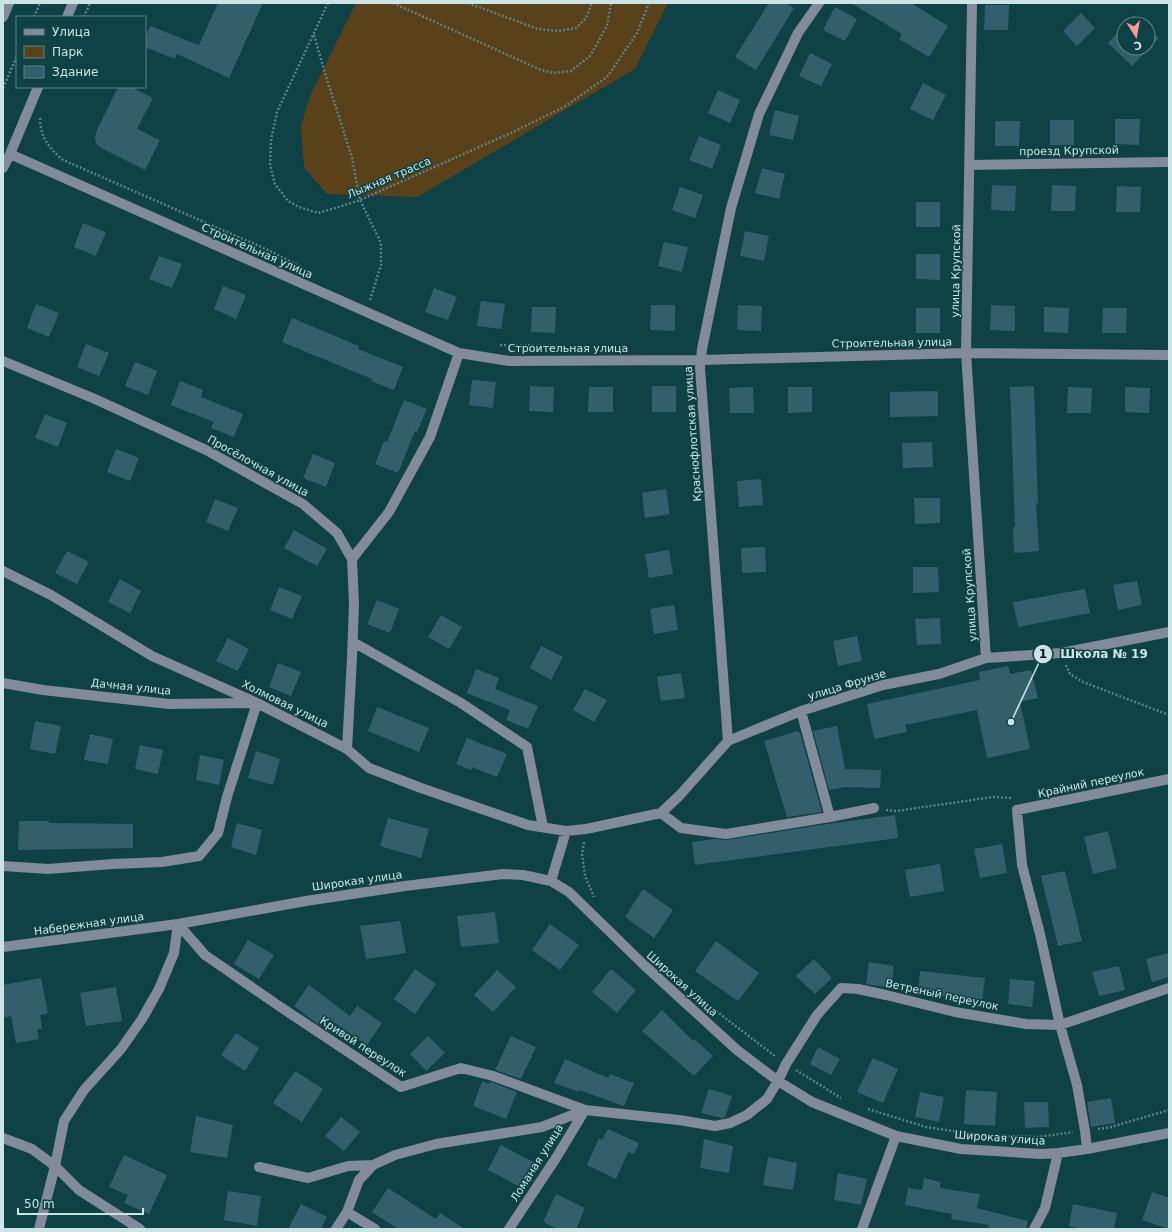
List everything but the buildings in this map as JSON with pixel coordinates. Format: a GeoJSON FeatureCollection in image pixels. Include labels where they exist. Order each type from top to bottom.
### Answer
{"type":"FeatureCollection","features":[{"type":"Feature","properties":{"kind":"street"},"geometry":{"type":"LineString","coordinates":[[3,17],[9,3]]}},
{"type":"Feature","properties":{"kind":"street"},"geometry":{"type":"LineString","coordinates":[[67,16],[73,3]]}},
{"type":"Feature","properties":{"kind":"street","name":"Краснофлотская улица"},"geometry":{"type":"LineString","coordinates":[[728,741],[700,368],[706,328],[731,208],[758,114],[798,33],[819,3]]}},
{"type":"Feature","properties":{"kind":"street","name":"улица Крупской"},"geometry":{"type":"LineString","coordinates":[[972,3],[966,353],[986,658]]}},
{"type":"Feature","properties":{"kind":"street"},"geometry":{"type":"LineString","coordinates":[[3,168],[38,88]]}},
{"type":"Feature","properties":{"kind":"street","name":"Строительная улица"},"geometry":{"type":"LineString","coordinates":[[10,154],[459,354],[509,361],[701,360],[966,353],[1169,355]]}},
{"type":"Feature","properties":{"kind":"street","name":"проезд Крупской"},"geometry":{"type":"LineString","coordinates":[[970,165],[1169,162]]}},
{"type":"Feature","properties":{"kind":"street"},"geometry":{"type":"LineString","coordinates":[[352,559],[389,512],[430,437],[459,354]]}},
{"type":"Feature","properties":{"kind":"street","name":"Просёлочная улица"},"geometry":{"type":"LineString","coordinates":[[3,362],[95,399],[199,447],[303,504],[337,533],[352,559],[354,604],[347,749]]}},
{"type":"Feature","properties":{"kind":"street","name":"Холмовая улица"},"geometry":{"type":"LineString","coordinates":[[3,571],[51,595],[152,656],[257,702],[347,749],[369,768],[421,788],[528,825],[566,831]]}},
{"type":"Feature","properties":{"kind":"street","name":"улица Фрунзе"},"geometry":{"type":"LineString","coordinates":[[661,813],[680,795],[728,741],[801,712],[883,685],[939,674],[986,658],[1061,653],[1169,632]]}},
{"type":"Feature","properties":{"kind":"street"},"geometry":{"type":"LineString","coordinates":[[353,642],[461,703],[527,747],[543,827]]}},
{"type":"Feature","properties":{"kind":"street","name":"Дачная улица"},"geometry":{"type":"LineString","coordinates":[[3,683],[43,690],[169,704],[257,702]]}},
{"type":"Feature","properties":{"kind":"street"},"geometry":{"type":"LineString","coordinates":[[3,866],[48,869],[162,862],[199,856],[218,833],[257,702]]}},
{"type":"Feature","properties":{"kind":"street"},"geometry":{"type":"LineString","coordinates":[[801,712],[830,817]]}},
{"type":"Feature","properties":{"kind":"street","name":"Крайний переулок"},"geometry":{"type":"LineString","coordinates":[[1017,810],[1169,779]]}},
{"type":"Feature","properties":{"kind":"street"},"geometry":{"type":"LineString","coordinates":[[551,881],[566,831],[661,813],[681,828],[726,834],[830,817],[874,808]]}},
{"type":"Feature","properties":{"kind":"street"},"geometry":{"type":"LineString","coordinates":[[1017,810],[1022,865],[1040,934],[1060,1024],[1077,1085],[1087,1149]]}},
{"type":"Feature","properties":{"kind":"street","name":"Широкая улица"},"geometry":{"type":"LineString","coordinates":[[178,924],[306,901],[404,886],[503,874],[524,875],[551,881],[569,892],[644,965],[737,1050],[778,1081],[812,1102],[896,1136],[961,1149],[1041,1154],[1087,1149],[1169,1133]]}},
{"type":"Feature","properties":{"kind":"street"},"geometry":{"type":"LineString","coordinates":[[39,1229],[55,1166],[64,1122],[84,1090],[121,1049],[142,1019],[159,989],[174,953],[178,924]]}},
{"type":"Feature","properties":{"kind":"street","name":"Набережная улица"},"geometry":{"type":"LineString","coordinates":[[3,947],[178,924]]}},
{"type":"Feature","properties":{"kind":"street","name":"Кривой переулок"},"geometry":{"type":"LineString","coordinates":[[178,924],[205,955],[401,1087],[461,1068],[493,1076],[585,1110],[679,1120],[715,1126],[730,1123],[747,1116],[767,1099],[778,1081]]}},
{"type":"Feature","properties":{"kind":"street","name":"Ветреный переулок"},"geometry":{"type":"LineString","coordinates":[[778,1081],[786,1064],[818,1015],[841,988],[858,989],[955,1012],[1026,1024],[1060,1024],[1169,988]]}},
{"type":"Feature","properties":{"kind":"street","name":"Кривой переулок"},"geometry":{"type":"LineString","coordinates":[[258,1167],[308,1178],[348,1166],[373,1165],[395,1155],[436,1144],[542,1127],[585,1110]]}},
{"type":"Feature","properties":{"kind":"street","name":"Ломаная улица"},"geometry":{"type":"LineString","coordinates":[[509,1229],[585,1110]]}},
{"type":"Feature","properties":{"kind":"street"},"geometry":{"type":"LineString","coordinates":[[862,1229],[896,1136]]}},
{"type":"Feature","properties":{"kind":"street"},"geometry":{"type":"LineString","coordinates":[[3,1138],[32,1149],[55,1166],[79,1190],[140,1229]]}},
{"type":"Feature","properties":{"kind":"street"},"geometry":{"type":"LineString","coordinates":[[1034,1229],[1045,1208],[1058,1153]]}},
{"type":"Feature","properties":{"kind":"street"},"geometry":{"type":"LineString","coordinates":[[336,1229],[347,1212],[359,1180],[373,1165]]}},
{"type":"Feature","properties":{"kind":"street"},"geometry":{"type":"LineString","coordinates":[[347,1212],[375,1229]]}},
{"type":"Feature","properties":{"kind":"path"},"geometry":{"type":"LineString","coordinates":[[34,16],[40,3]]}},
{"type":"Feature","properties":{"kind":"path"},"geometry":{"type":"LineString","coordinates":[[84,16],[90,3]]}},
{"type":"Feature","properties":{"kind":"path","name":"Лыжная трасса"},"geometry":{"type":"LineString","coordinates":[[328,3],[277,112],[271,140],[270,165],[275,184],[288,201],[299,207],[318,213],[339,208],[360,200],[513,132],[564,107],[607,77],[637,32],[649,3]]}},
{"type":"Feature","properties":{"kind":"path"},"geometry":{"type":"LineString","coordinates":[[393,3],[541,70],[555,73],[571,70],[590,56],[607,26],[611,3]]}},
{"type":"Feature","properties":{"kind":"path"},"geometry":{"type":"LineString","coordinates":[[468,3],[538,29],[559,31],[576,28],[586,18],[592,3]]}},
{"type":"Feature","properties":{"kind":"path"},"geometry":{"type":"LineString","coordinates":[[314,34],[352,158],[360,200],[381,243],[382,265],[370,300],[375,303]]}},
{"type":"Feature","properties":{"kind":"path"},"geometry":{"type":"LineString","coordinates":[[3,88],[16,58]]}},
{"type":"Feature","properties":{"kind":"path"},"geometry":{"type":"LineString","coordinates":[[41,112],[40,127],[45,141],[63,160],[268,250],[302,267]]}},
{"type":"Feature","properties":{"kind":"path"},"geometry":{"type":"LineString","coordinates":[[498,345],[561,346]]}},
{"type":"Feature","properties":{"kind":"path"},"geometry":{"type":"LineString","coordinates":[[1061,653],[1070,674],[1083,682],[1169,715]]}},
{"type":"Feature","properties":{"kind":"path"},"geometry":{"type":"LineString","coordinates":[[874,808],[896,811],[993,797],[1010,798],[1017,810]]}},
{"type":"Feature","properties":{"kind":"path"},"geometry":{"type":"LineString","coordinates":[[586,828],[582,854],[585,876],[598,904]]}},
{"type":"Feature","properties":{"kind":"path"},"geometry":{"type":"LineString","coordinates":[[714,1010],[786,1064],[842,1098]]}},
{"type":"Feature","properties":{"kind":"path"},"geometry":{"type":"LineString","coordinates":[[862,1107],[926,1127],[980,1135],[1038,1137],[1111,1127],[1169,1110]]}},
{"type":"Feature","properties":{"kind":"green space"},"geometry":{"type":"Polygon","coordinates":[[[356,3],[668,3],[635,69],[417,197],[327,194],[304,168],[301,126],[310,96],[356,3]]]}},
{"type":"Feature","properties":{"kind":"place","name":"Школа № 19"},"geometry":{"type":"Point","coordinates":[1011,722]}}]}
